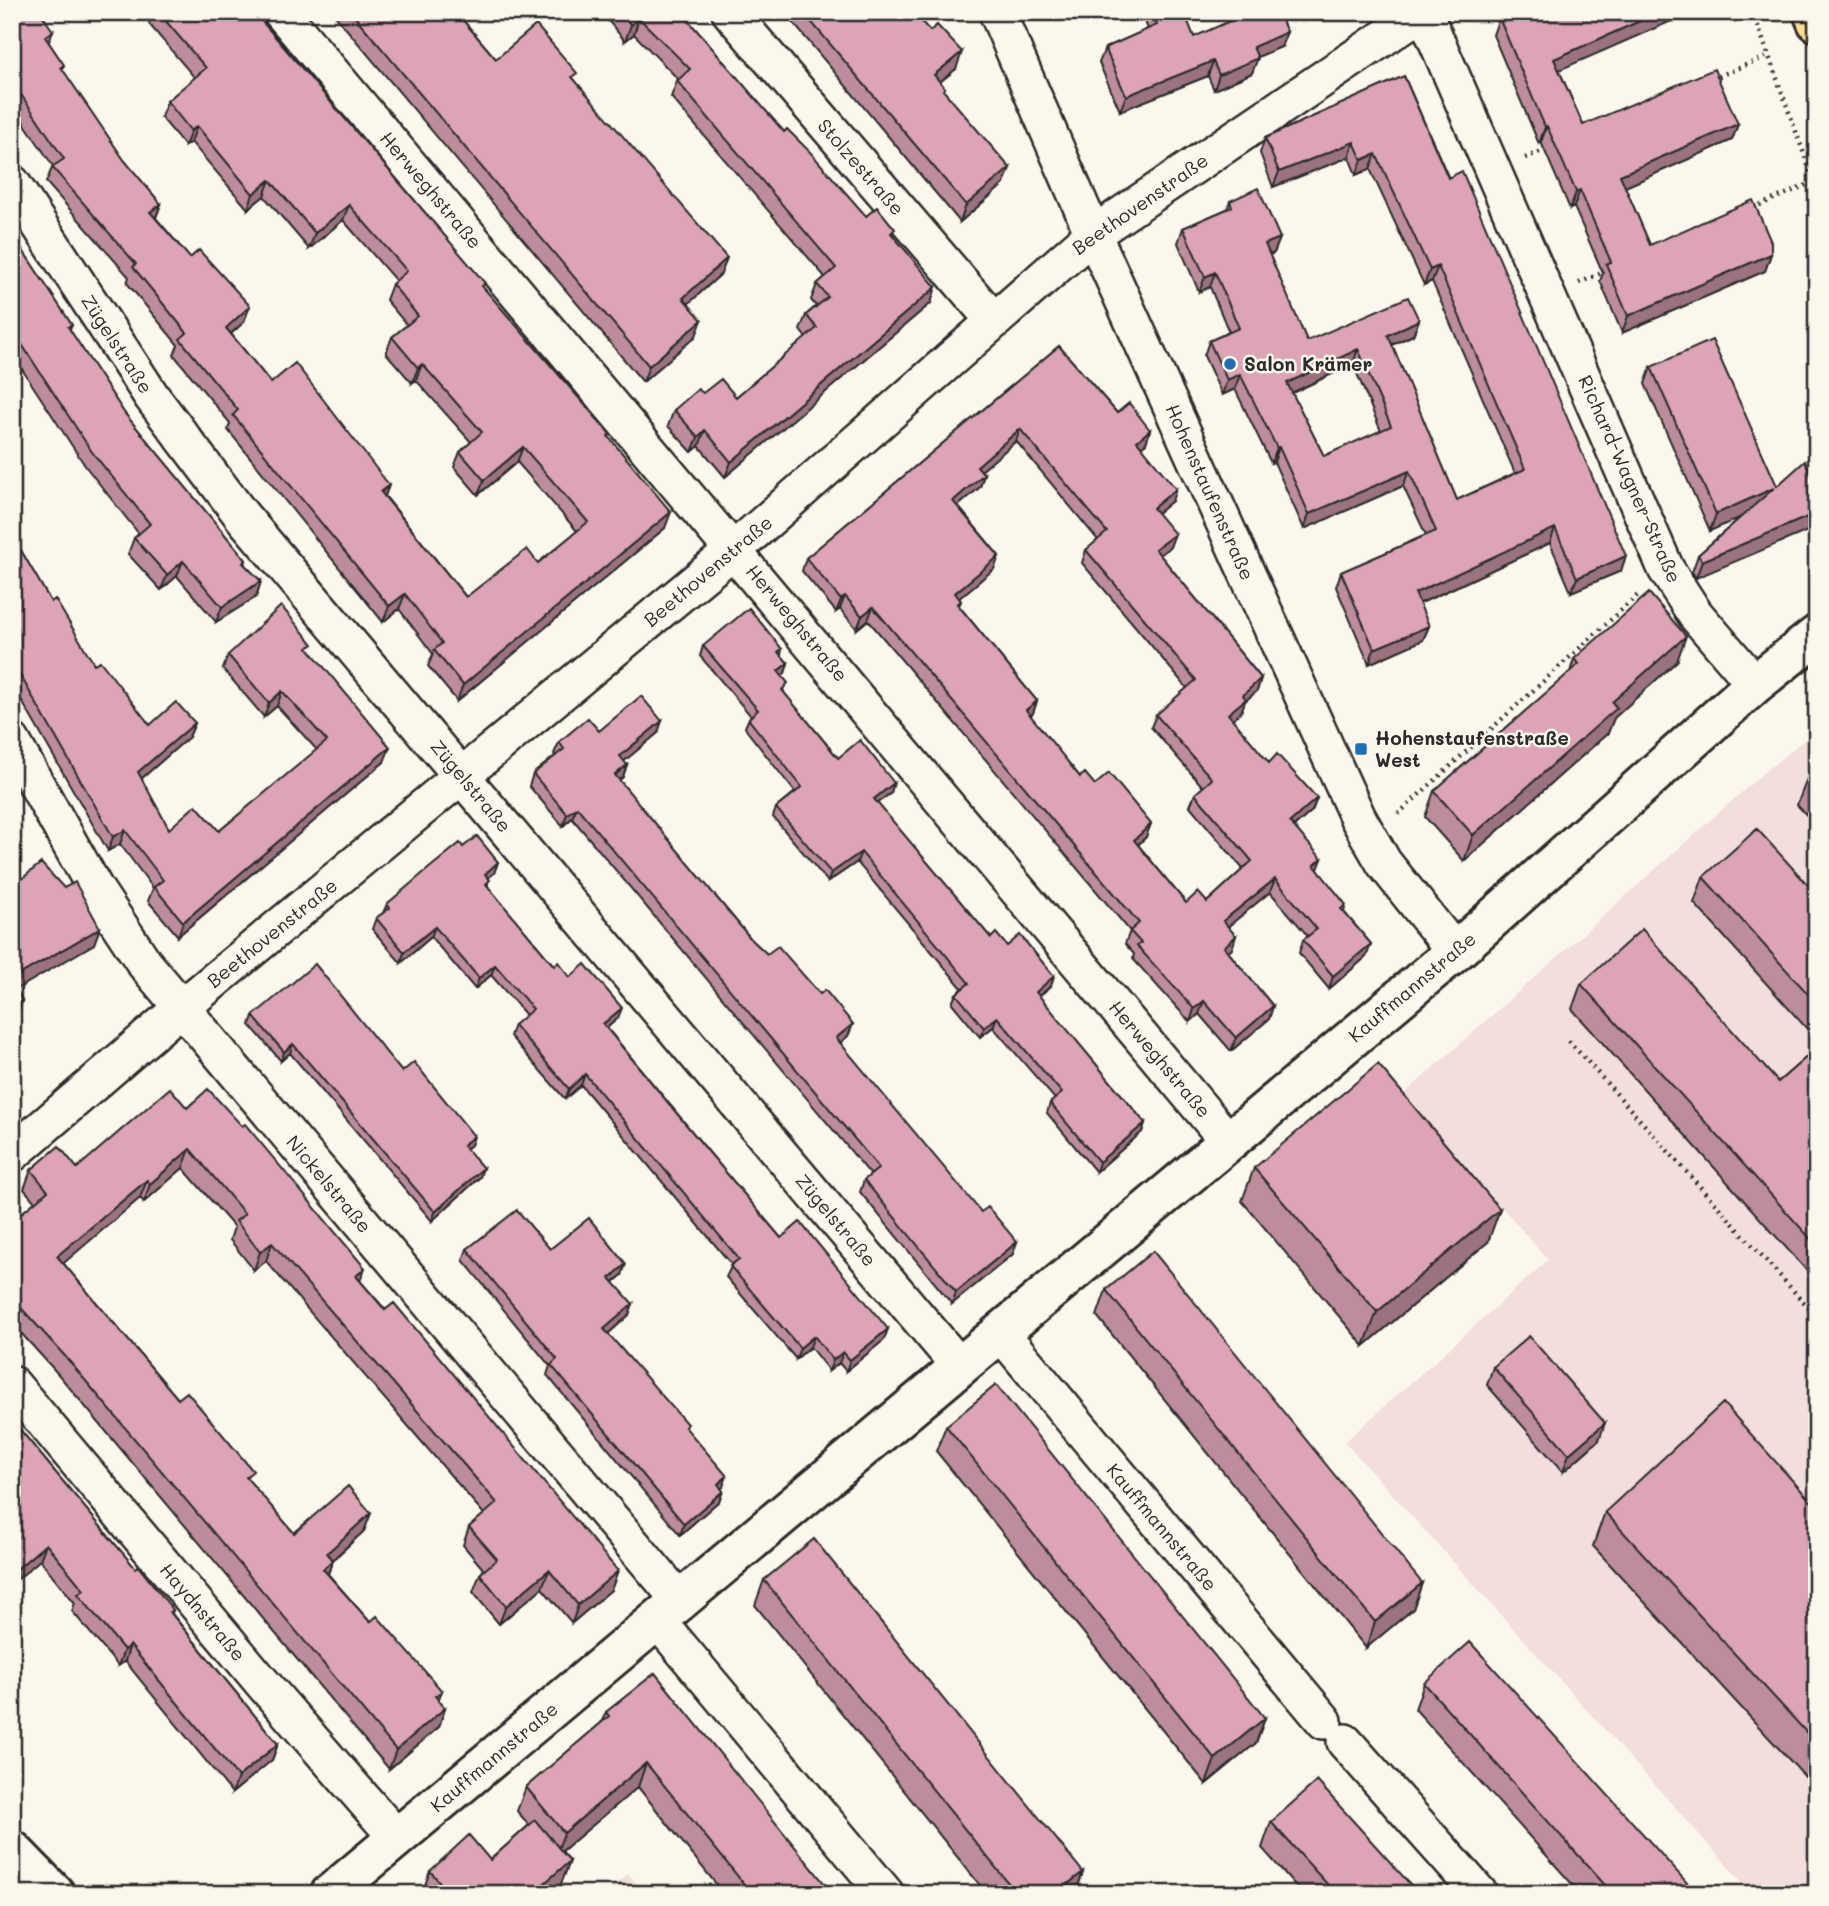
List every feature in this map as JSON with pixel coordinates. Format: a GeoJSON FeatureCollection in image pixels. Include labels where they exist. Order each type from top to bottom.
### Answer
{"type":"FeatureCollection","features":[{"type":"Feature","properties":{"kind":"main road"},"geometry":{"type":"LineString","coordinates":[[1813,12],[1817,22]]}},
{"type":"Feature","properties":{"kind":"street","name":"Herweghstraße"},"geometry":{"type":"LineString","coordinates":[[281,12],[735,549],[1228,1140]]}},
{"type":"Feature","properties":{"kind":"street","name":"Stolzestraße"},"geometry":{"type":"LineString","coordinates":[[730,12],[994,321]]}},
{"type":"Feature","properties":{"kind":"street","name":"Hohenstaufenstraße"},"geometry":{"type":"LineString","coordinates":[[998,12],[1093,234],[1370,839],[1409,897],[1455,952]]}},
{"type":"Feature","properties":{"kind":"street","name":"Beethovenstraße"},"geometry":{"type":"LineString","coordinates":[[12,1154],[180,1009],[735,549],[1093,234],[1423,12]]}},
{"type":"Feature","properties":{"kind":"street","name":"Richard-Wagner-Straße"},"geometry":{"type":"LineString","coordinates":[[1423,12],[1495,170],[1667,569],[1695,614],[1755,684]]}},
{"type":"Feature","properties":{"kind":"street","name":"Zügelstraße"},"geometry":{"type":"LineString","coordinates":[[12,183],[177,434],[242,516],[960,1367]]}},
{"type":"Feature","properties":{"kind":"street","name":"Kauffmannstraße"},"geometry":{"type":"LineString","coordinates":[[330,1894],[1455,952],[1755,684],[1817,635]]}},
{"type":"Feature","properties":{"kind":"street","name":"Nickelstraße"},"geometry":{"type":"LineString","coordinates":[[12,741],[123,933],[180,1009],[670,1612]]}},
{"type":"Feature","properties":{"kind":"street","name":"Kauffmannstraße"},"geometry":{"type":"LineString","coordinates":[[1000,1332],[1334,1732],[1480,1894]]}},
{"type":"Feature","properties":{"kind":"street","name":"Haydnstraße"},"geometry":{"type":"LineString","coordinates":[[12,1384],[265,1686],[397,1838]]}},
{"type":"Feature","properties":{"kind":"street"},"geometry":{"type":"LineString","coordinates":[[670,1612],[886,1894]]}},
{"type":"Feature","properties":{"kind":"street"},"geometry":{"type":"LineString","coordinates":[[12,1850],[55,1894]]}},
{"type":"Feature","properties":{"kind":"path"},"geometry":{"type":"LineString","coordinates":[[1753,12],[1817,190]]}},
{"type":"Feature","properties":{"kind":"path"},"geometry":{"type":"LineString","coordinates":[[1706,82],[1768,55]]}},
{"type":"Feature","properties":{"kind":"path"},"geometry":{"type":"LineString","coordinates":[[1495,170],[1557,144]]}},
{"type":"Feature","properties":{"kind":"path"},"geometry":{"type":"LineString","coordinates":[[1751,209],[1814,182]]}},
{"type":"Feature","properties":{"kind":"path"},"geometry":{"type":"LineString","coordinates":[[1549,295],[1612,268]]}},
{"type":"Feature","properties":{"kind":"path"},"geometry":{"type":"LineString","coordinates":[[1370,839],[1667,569]]}},
{"type":"Feature","properties":{"kind":"path"},"geometry":{"type":"LineString","coordinates":[[1569,1041],[1817,1317]]}},
{"type":"Feature","properties":{"kind":"shaded area"},"geometry":{"type":"Polygon","coordinates":[[[1817,729],[1817,1894],[1753,1894],[1345,1442],[1548,1260],[1403,1095],[1762,774],[1817,729]]]}},
{"type":"Feature","properties":{"kind":"shaded area"},"geometry":{"type":"Polygon","coordinates":[[[628,1874],[646,1894],[604,1894],[628,1874]]]}},
{"type":"Feature","properties":{"kind":"building"},"geometry":{"type":"Polygon","coordinates":[[[12,12],[40,12],[53,31],[45,37],[64,65],[61,67],[124,160],[161,204],[150,212],[190,258],[199,250],[250,306],[226,328],[271,383],[295,363],[389,485],[381,492],[466,597],[527,549],[538,563],[588,522],[523,447],[484,480],[460,452],[482,432],[422,364],[418,368],[392,337],[418,316],[392,284],[407,271],[349,205],[315,233],[270,180],[253,194],[197,126],[191,131],[167,101],[206,68],[158,12],[254,12],[485,283],[482,286],[610,434],[608,436],[671,512],[463,685],[434,650],[442,643],[405,594],[389,606],[233,415],[238,410],[180,339],[187,333],[133,267],[136,264],[52,167],[64,159],[12,81],[12,12]]]}},
{"type":"Feature","properties":{"kind":"building"},"geometry":{"type":"Polygon","coordinates":[[[351,12],[456,12],[496,59],[536,25],[577,73],[572,77],[727,258],[683,298],[702,320],[649,366],[351,12]]]}},
{"type":"Feature","properties":{"kind":"building"},"geometry":{"type":"Polygon","coordinates":[[[620,12],[681,12],[784,132],[787,129],[810,152],[866,216],[877,207],[895,229],[891,233],[936,287],[731,462],[705,430],[698,437],[674,410],[698,389],[703,393],[721,379],[736,397],[817,328],[806,315],[828,297],[817,284],[836,268],[677,81],[690,69],[639,18],[631,25],[620,12]]]}},
{"type":"Feature","properties":{"kind":"building"},"geometry":{"type":"Polygon","coordinates":[[[803,12],[913,12],[930,31],[937,25],[962,52],[934,75],[945,88],[943,90],[1010,168],[966,205],[803,12]]]}},
{"type":"Feature","properties":{"kind":"building"},"geometry":{"type":"Polygon","coordinates":[[[1152,12],[1184,12],[1194,37],[1250,12],[1278,12],[1287,32],[1253,47],[1258,58],[1219,75],[1213,61],[1126,96],[1105,48],[1157,25],[1152,12]]]}},
{"type":"Feature","properties":{"kind":"building"},"geometry":{"type":"Polygon","coordinates":[[[1513,12],[1660,12],[1554,59],[1583,125],[1714,69],[1738,124],[1620,175],[1650,245],[1753,200],[1771,242],[1771,254],[1628,316],[1606,264],[1611,262],[1580,190],[1576,192],[1547,126],[1545,127],[1499,18],[1513,12]]]}},
{"type":"Feature","properties":{"kind":"building"},"geometry":{"type":"Polygon","coordinates":[[[1404,76],[1448,178],[1462,171],[1626,556],[1577,578],[1555,528],[1415,593],[1429,626],[1374,649],[1341,572],[1436,531],[1409,471],[1309,514],[1279,447],[1277,448],[1240,374],[1227,380],[1209,341],[1239,328],[1215,272],[1205,277],[1183,228],[1232,207],[1230,201],[1258,188],[1280,238],[1265,244],[1307,341],[1408,297],[1419,320],[1388,335],[1457,500],[1525,469],[1438,266],[1430,270],[1376,154],[1362,160],[1354,142],[1279,172],[1265,138],[1404,76]],[[1358,349],[1287,383],[1324,456],[1391,426],[1358,349]]]}},
{"type":"Feature","properties":{"kind":"building"},"geometry":{"type":"Polygon","coordinates":[[[12,234],[72,325],[68,327],[125,414],[246,560],[243,563],[261,581],[222,607],[183,561],[167,575],[134,538],[150,524],[92,452],[15,334],[12,336],[12,234]]]}},
{"type":"Feature","properties":{"kind":"building"},"geometry":{"type":"Polygon","coordinates":[[[1712,340],[1777,486],[1805,461],[1817,489],[1817,513],[1702,561],[1698,555],[1774,488],[1716,514],[1651,367],[1712,340]]]}},
{"type":"Feature","properties":{"kind":"building"},"geometry":{"type":"Polygon","coordinates":[[[1059,346],[1117,413],[1129,403],[1150,430],[1137,441],[1176,489],[1153,508],[1175,534],[1155,549],[1261,678],[1243,695],[1246,699],[1228,714],[1269,763],[1277,754],[1317,798],[1290,822],[1322,859],[1314,865],[1346,905],[1341,909],[1371,944],[1333,976],[1303,940],[1317,929],[1275,879],[1223,921],[1236,936],[1224,947],[1273,1006],[1236,1038],[1204,1001],[1194,1009],[1137,946],[1141,943],[1130,931],[1139,923],[873,607],[862,616],[845,596],[841,600],[806,558],[1059,346]],[[1020,429],[977,466],[984,474],[953,501],[999,556],[955,593],[961,601],[957,604],[1037,701],[1026,710],[1080,777],[1085,773],[1095,785],[1109,773],[1151,824],[1134,840],[1186,903],[1198,892],[1207,902],[1252,861],[1195,794],[1212,779],[1156,715],[1196,680],[1086,550],[1107,532],[1020,429]]]}},
{"type":"Feature","properties":{"kind":"building"},"geometry":{"type":"Polygon","coordinates":[[[12,535],[51,602],[55,599],[94,664],[100,661],[150,725],[176,702],[195,723],[138,772],[169,829],[196,805],[219,831],[327,741],[282,691],[269,703],[228,655],[281,606],[313,644],[308,648],[390,747],[183,922],[154,887],[163,880],[125,830],[113,837],[12,661],[12,535]]]}},
{"type":"Feature","properties":{"kind":"building"},"geometry":{"type":"Polygon","coordinates":[[[1649,593],[1686,636],[1612,702],[1617,708],[1473,835],[1434,791],[1579,664],[1574,659],[1649,593]]]}},
{"type":"Feature","properties":{"kind":"building"},"geometry":{"type":"Polygon","coordinates":[[[749,608],[782,649],[778,652],[788,663],[778,671],[788,683],[782,690],[838,758],[860,740],[894,783],[874,799],[991,938],[996,933],[1007,946],[1020,935],[1054,976],[1036,992],[1145,1123],[1099,1162],[1050,1103],[1062,1093],[997,1017],[984,1028],[956,994],[969,983],[861,852],[831,873],[776,808],[802,787],[750,721],[749,718],[758,710],[703,646],[749,608]]]}},
{"type":"Feature","properties":{"kind":"building"},"geometry":{"type":"Polygon","coordinates":[[[641,696],[662,721],[620,756],[627,765],[615,775],[751,939],[767,954],[778,946],[820,994],[825,990],[853,1024],[836,1038],[981,1212],[988,1207],[1017,1242],[956,1292],[864,1180],[879,1168],[577,807],[567,814],[533,774],[564,749],[559,742],[588,718],[599,731],[641,696]]]}},
{"type":"Feature","properties":{"kind":"building"},"geometry":{"type":"Polygon","coordinates":[[[1817,770],[1817,790],[1807,779],[1817,770]]]}},
{"type":"Feature","properties":{"kind":"building"},"geometry":{"type":"Polygon","coordinates":[[[1757,829],[1817,895],[1817,1004],[1703,877],[1757,829]]]}},
{"type":"Feature","properties":{"kind":"building"},"geometry":{"type":"Polygon","coordinates":[[[477,836],[498,862],[485,874],[490,880],[486,884],[554,966],[558,962],[570,977],[585,964],[622,1008],[603,1024],[707,1150],[781,1238],[800,1222],[888,1329],[850,1360],[843,1352],[833,1360],[814,1336],[800,1348],[730,1266],[739,1259],[585,1074],[569,1089],[514,1025],[533,1009],[495,965],[479,978],[435,927],[404,952],[376,918],[390,908],[387,904],[460,843],[463,847],[477,836]]]}},
{"type":"Feature","properties":{"kind":"building"},"geometry":{"type":"Polygon","coordinates":[[[41,863],[64,888],[75,882],[100,928],[12,979],[12,887],[41,863]]]}},
{"type":"Feature","properties":{"kind":"building"},"geometry":{"type":"Polygon","coordinates":[[[1642,929],[1778,1082],[1817,1048],[1817,1246],[1581,984],[1642,929]]]}},
{"type":"Feature","properties":{"kind":"building"},"geometry":{"type":"Polygon","coordinates":[[[315,964],[402,1072],[414,1062],[474,1136],[463,1145],[483,1168],[435,1212],[293,1044],[284,1052],[253,1016],[315,964]]]}},
{"type":"Feature","properties":{"kind":"building"},"geometry":{"type":"Polygon","coordinates":[[[12,979],[22,1001],[12,1005],[12,979]]]}},
{"type":"Feature","properties":{"kind":"building"},"geometry":{"type":"Polygon","coordinates":[[[1378,1064],[1500,1209],[1377,1312],[1254,1168],[1378,1064]]]}},
{"type":"Feature","properties":{"kind":"building"},"geometry":{"type":"Polygon","coordinates":[[[170,1088],[187,1108],[208,1089],[242,1126],[245,1124],[365,1268],[356,1276],[385,1310],[394,1303],[618,1571],[578,1605],[549,1570],[506,1606],[480,1574],[497,1559],[469,1527],[497,1503],[272,1243],[260,1252],[236,1221],[245,1214],[190,1149],[150,1184],[147,1180],[57,1256],[178,1399],[187,1392],[253,1471],[246,1477],[294,1533],[348,1486],[371,1513],[327,1553],[333,1560],[323,1569],[370,1622],[377,1616],[442,1691],[435,1696],[445,1708],[396,1750],[64,1355],[12,1298],[12,1221],[48,1191],[31,1170],[59,1146],[77,1168],[170,1088]]]}},
{"type":"Feature","properties":{"kind":"building"},"geometry":{"type":"Polygon","coordinates":[[[517,1210],[550,1249],[589,1218],[626,1264],[610,1278],[633,1304],[604,1329],[687,1424],[685,1427],[727,1476],[718,1484],[723,1491],[684,1524],[551,1365],[557,1359],[467,1249],[517,1210]]]}},
{"type":"Feature","properties":{"kind":"building"},"geometry":{"type":"Polygon","coordinates":[[[1153,1251],[1422,1583],[1375,1622],[1106,1290],[1153,1251]]]}},
{"type":"Feature","properties":{"kind":"building"},"geometry":{"type":"Polygon","coordinates":[[[1529,1336],[1605,1423],[1569,1454],[1493,1367],[1529,1336]]]}},
{"type":"Feature","properties":{"kind":"building"},"geometry":{"type":"Polygon","coordinates":[[[996,1385],[1265,1718],[1215,1759],[946,1426],[996,1385]]]}},
{"type":"Feature","properties":{"kind":"building"},"geometry":{"type":"Polygon","coordinates":[[[1723,1403],[1817,1508],[1817,1744],[1605,1512],[1723,1403]]]}},
{"type":"Feature","properties":{"kind":"building"},"geometry":{"type":"Polygon","coordinates":[[[12,1420],[135,1568],[138,1566],[173,1610],[170,1612],[278,1744],[238,1777],[130,1645],[124,1650],[78,1594],[84,1590],[46,1544],[12,1573],[12,1420]]]}},
{"type":"Feature","properties":{"kind":"building"},"geometry":{"type":"Polygon","coordinates":[[[814,1539],[1083,1872],[1055,1894],[1017,1894],[764,1580],[814,1539]]]}},
{"type":"Feature","properties":{"kind":"building"},"geometry":{"type":"Polygon","coordinates":[[[1470,1642],[1697,1894],[1613,1894],[1424,1683],[1470,1642]]]}},
{"type":"Feature","properties":{"kind":"building"},"geometry":{"type":"Polygon","coordinates":[[[655,1673],[833,1894],[752,1894],[646,1763],[564,1833],[526,1787],[609,1716],[606,1712],[655,1673]]]}},
{"type":"Feature","properties":{"kind":"building"},"geometry":{"type":"Polygon","coordinates":[[[1317,1781],[1419,1894],[1336,1894],[1271,1822],[1317,1781]]]}},
{"type":"Feature","properties":{"kind":"building"},"geometry":{"type":"Polygon","coordinates":[[[535,1820],[570,1861],[532,1894],[448,1894],[430,1871],[469,1835],[490,1860],[535,1820]]]}},
{"type":"Feature","properties":{"kind":"place","name":"Salon Krämer"},"geometry":{"type":"Point","coordinates":[1230,364]}},
{"type":"Feature","properties":{"kind":"place","name":"Hohenstaufenstraße West"},"geometry":{"type":"Point","coordinates":[1361,749]}}]}
